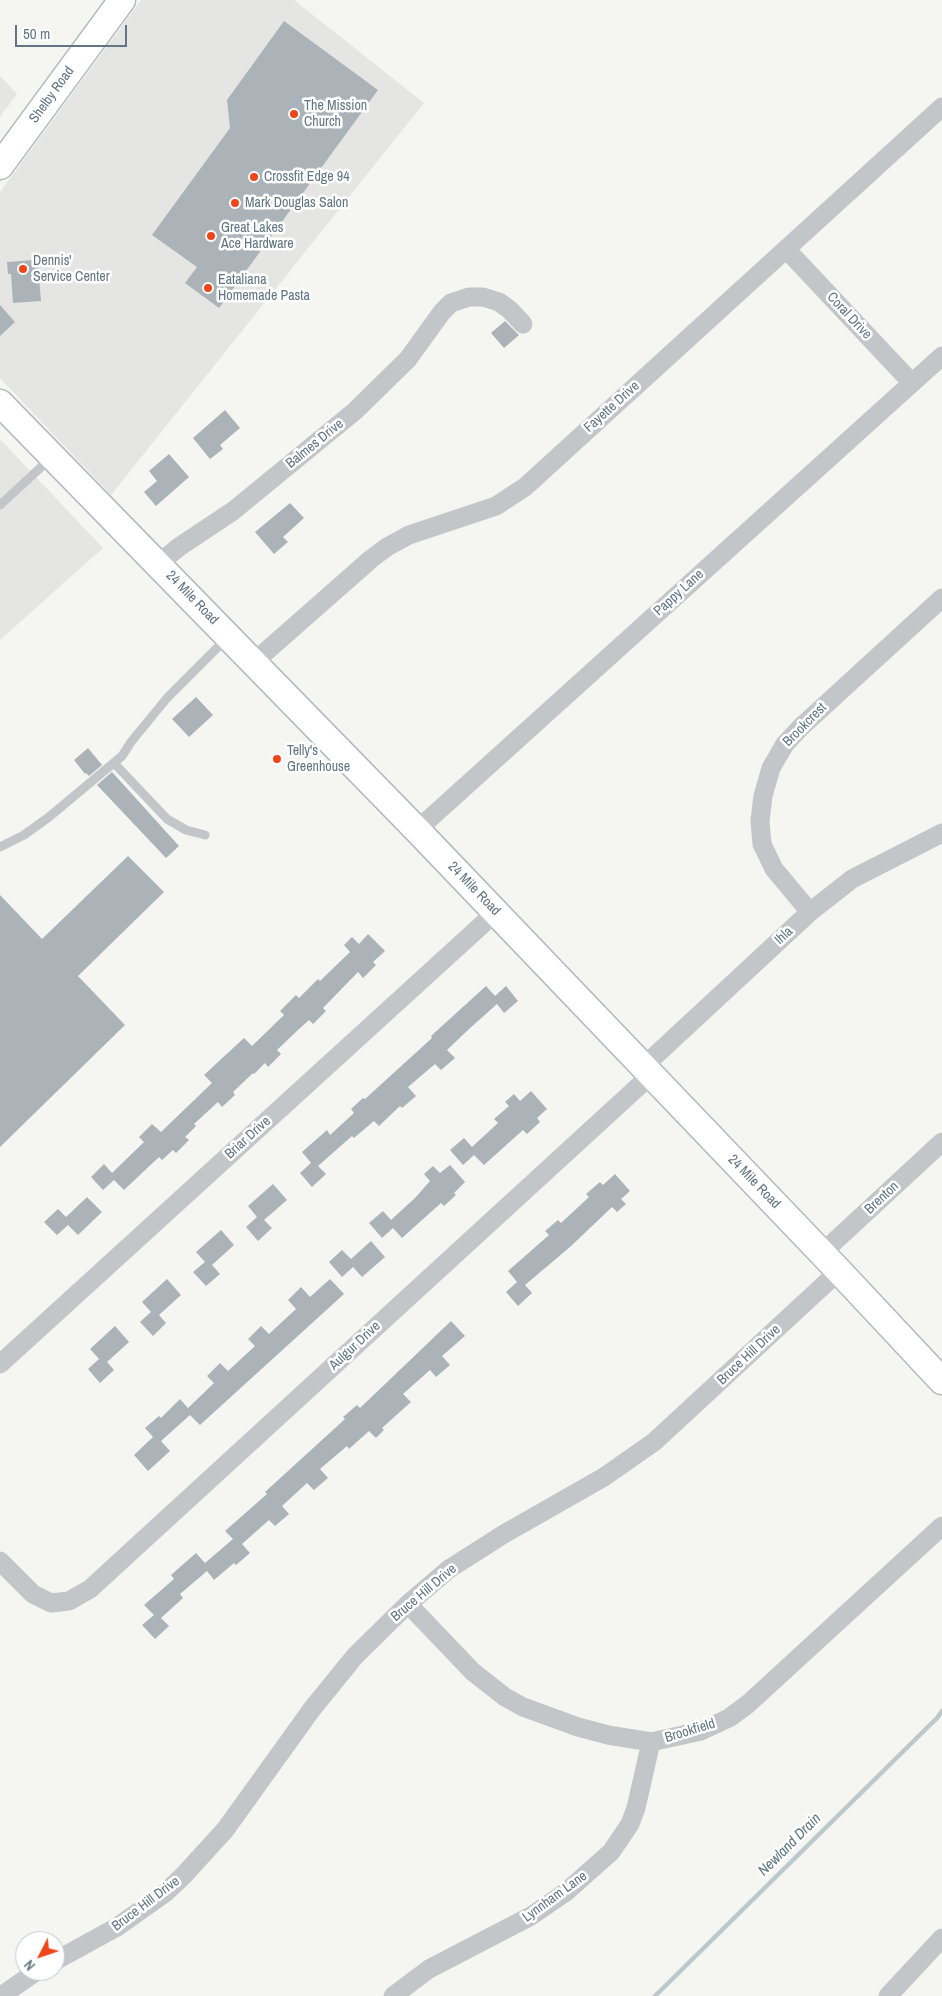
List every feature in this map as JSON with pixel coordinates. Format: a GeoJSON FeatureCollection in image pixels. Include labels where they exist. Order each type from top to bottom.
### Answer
{"type":"FeatureCollection","features":[{"type":"Feature","properties":{"kind":"street","name":"Shelby Road"},"geometry":{"type":"LineString","coordinates":[[0,166],[122,0]]}},
{"type":"Feature","properties":{"kind":"street","name":"Fayette Drive"},"geometry":{"type":"LineString","coordinates":[[254,662],[387,547],[410,535],[496,506],[526,487],[942,107]]}},
{"type":"Feature","properties":{"kind":"street","name":"Coral Drive"},"geometry":{"type":"LineString","coordinates":[[786,249],[912,383]]}},
{"type":"Feature","properties":{"kind":"street","name":"Balmes Drive"},"geometry":{"type":"LineString","coordinates":[[158,564],[179,547],[233,511],[355,412],[408,359],[442,312],[452,303],[469,297],[483,297],[499,302],[510,310],[523,324]]}},
{"type":"Feature","properties":{"kind":"street","name":"Pappy Lane"},"geometry":{"type":"LineString","coordinates":[[417,830],[942,356]]}},
{"type":"Feature","properties":{"kind":"street","name":"24 Mile Road"},"geometry":{"type":"LineString","coordinates":[[0,402],[496,912],[831,1262],[942,1381]]}},
{"type":"Feature","properties":{"kind":"street","name":"Brookcrest"},"geometry":{"type":"LineString","coordinates":[[810,912],[774,868],[762,844],[760,821],[762,804],[771,768],[784,744],[801,727],[942,598]]}},
{"type":"Feature","properties":{"kind":"street","name":"Ihla"},"geometry":{"type":"LineString","coordinates":[[648,1070],[810,912],[864,871],[942,833]]}},
{"type":"Feature","properties":{"kind":"street","name":"Briar Drive"},"geometry":{"type":"LineString","coordinates":[[0,1364],[496,912]]}},
{"type":"Feature","properties":{"kind":"street","name":"Aulgur Drive"},"geometry":{"type":"LineString","coordinates":[[0,1561],[33,1594],[51,1603],[69,1601],[90,1590],[648,1070]]}},
{"type":"Feature","properties":{"kind":"street","name":"Brenton"},"geometry":{"type":"LineString","coordinates":[[831,1262],[942,1142]]}},
{"type":"Feature","properties":{"kind":"street","name":"Bruce Hill Drive"},"geometry":{"type":"LineString","coordinates":[[65,1956],[117,1927],[164,1893],[183,1876],[224,1830],[312,1709],[355,1656],[408,1604],[449,1569],[504,1534],[604,1477],[654,1442],[831,1262]]}},
{"type":"Feature","properties":{"kind":"street","name":"Brookfield"},"geometry":{"type":"LineString","coordinates":[[408,1604],[473,1672],[505,1697],[532,1710],[578,1727],[608,1735],[651,1742],[701,1731],[729,1718],[748,1704],[942,1526]]}},
{"type":"Feature","properties":{"kind":"street","name":"Lynnham Lane"},"geometry":{"type":"LineString","coordinates":[[393,1996],[429,1969],[531,1916],[566,1892],[611,1852],[626,1832],[636,1808],[651,1742]]}},
{"type":"Feature","properties":{"kind":"street"},"geometry":{"type":"LineString","coordinates":[[888,1996],[942,1938]]}},
{"type":"Feature","properties":{"kind":"street"},"geometry":{"type":"LineString","coordinates":[[1,1996],[23,1981]]}},
{"type":"Feature","properties":{"kind":"lane"},"geometry":{"type":"LineString","coordinates":[[0,506],[53,456]]}},
{"type":"Feature","properties":{"kind":"lane"},"geometry":{"type":"LineString","coordinates":[[0,847],[24,835],[42,822],[122,756],[131,742],[168,698],[229,636]]}},
{"type":"Feature","properties":{"kind":"lane"},"geometry":{"type":"LineString","coordinates":[[114,763],[167,819],[186,830],[205,835]]}},
{"type":"Feature","properties":{"kind":"shaded area"},"geometry":{"type":"Polygon","coordinates":[[[141,0],[294,0],[424,103],[111,495],[0,378],[0,192],[141,0]]]}},
{"type":"Feature","properties":{"kind":"shaded area"},"geometry":{"type":"Polygon","coordinates":[[[0,76],[17,94],[0,117],[0,76]]]}},
{"type":"Feature","properties":{"kind":"shaded area"},"geometry":{"type":"Polygon","coordinates":[[[0,439],[103,548],[0,640],[0,439]]]}},
{"type":"Feature","properties":{"kind":"building"},"geometry":{"type":"Polygon","coordinates":[[[284,21],[378,90],[219,308],[185,283],[197,267],[152,235],[230,128],[227,100],[284,21]]]}},
{"type":"Feature","properties":{"kind":"building","name":"Dennis' Service Center"},"geometry":{"type":"Polygon","coordinates":[[[33,260],[33,265],[38,265],[41,301],[13,303],[11,274],[8,274],[7,262],[33,260]]]}},
{"type":"Feature","properties":{"kind":"building"},"geometry":{"type":"Polygon","coordinates":[[[0,305],[15,322],[0,336],[0,305]]]}},
{"type":"Feature","properties":{"kind":"building"},"geometry":{"type":"Polygon","coordinates":[[[505,321],[519,335],[504,348],[491,333],[505,321]]]}},
{"type":"Feature","properties":{"kind":"building"},"geometry":{"type":"Polygon","coordinates":[[[225,410],[240,428],[220,445],[223,449],[210,459],[193,438],[225,410]]]}},
{"type":"Feature","properties":{"kind":"building"},"geometry":{"type":"Polygon","coordinates":[[[169,454],[189,477],[156,506],[144,492],[157,481],[149,471],[169,454]]]}},
{"type":"Feature","properties":{"kind":"building"},"geometry":{"type":"Polygon","coordinates":[[[290,503],[304,518],[283,537],[288,542],[274,554],[255,532],[290,503]]]}},
{"type":"Feature","properties":{"kind":"building"},"geometry":{"type":"Polygon","coordinates":[[[196,697],[213,715],[189,737],[172,719],[196,697]]]}},
{"type":"Feature","properties":{"kind":"building"},"geometry":{"type":"Polygon","coordinates":[[[88,748],[102,765],[89,776],[85,774],[74,760],[88,748]]]}},
{"type":"Feature","properties":{"kind":"building"},"geometry":{"type":"Polygon","coordinates":[[[112,772],[179,846],[166,858],[97,785],[112,772]]]}},
{"type":"Feature","properties":{"kind":"building"},"geometry":{"type":"Polygon","coordinates":[[[128,856],[164,892],[78,976],[125,1025],[0,1147],[0,895],[42,939],[128,856]]]}},
{"type":"Feature","properties":{"kind":"building"},"geometry":{"type":"Polygon","coordinates":[[[368,934],[385,951],[373,962],[376,965],[363,978],[358,972],[323,1008],[326,1011],[313,1024],[309,1020],[277,1050],[281,1054],[268,1067],[265,1063],[233,1092],[235,1095],[222,1107],[218,1102],[194,1124],[196,1126],[185,1137],[189,1140],[176,1153],[173,1150],[162,1160],[159,1157],[124,1190],[114,1180],[103,1190],[91,1177],[104,1164],[112,1173],[144,1142],[139,1137],[152,1124],[161,1132],[212,1083],[204,1075],[244,1038],[252,1046],[284,1015],[280,1011],[296,995],[299,998],[350,952],[344,945],[352,937],[359,944],[368,934]]]}},
{"type":"Feature","properties":{"kind":"building"},"geometry":{"type":"Polygon","coordinates":[[[486,986],[495,996],[506,986],[518,1001],[504,1013],[497,1004],[469,1029],[447,1050],[455,1058],[441,1070],[435,1064],[408,1087],[416,1096],[402,1108],[400,1106],[379,1126],[374,1121],[354,1138],[352,1136],[318,1166],[326,1174],[312,1187],[300,1173],[311,1163],[302,1152],[327,1130],[330,1135],[354,1113],[351,1109],[363,1098],[365,1099],[432,1038],[431,1036],[486,986]]]}},
{"type":"Feature","properties":{"kind":"building"},"geometry":{"type":"Polygon","coordinates":[[[531,1091],[547,1109],[537,1118],[540,1122],[527,1134],[523,1130],[484,1165],[474,1155],[463,1165],[450,1150],[464,1138],[472,1147],[498,1123],[494,1119],[509,1106],[505,1102],[514,1094],[520,1101],[531,1091]]]}},
{"type":"Feature","properties":{"kind":"building"},"geometry":{"type":"Polygon","coordinates":[[[450,1165],[465,1182],[454,1193],[456,1195],[444,1206],[441,1203],[402,1238],[393,1228],[382,1238],[369,1223],[383,1211],[391,1220],[430,1181],[424,1174],[433,1166],[440,1173],[450,1165]]]}},
{"type":"Feature","properties":{"kind":"building"},"geometry":{"type":"Polygon","coordinates":[[[615,1174],[630,1191],[621,1199],[626,1204],[617,1212],[612,1207],[570,1247],[525,1285],[532,1293],[518,1306],[506,1292],[517,1282],[508,1271],[549,1235],[545,1231],[558,1220],[561,1223],[589,1197],[586,1194],[600,1182],[603,1185],[615,1174]]]}},
{"type":"Feature","properties":{"kind":"building"},"geometry":{"type":"Polygon","coordinates":[[[273,1184],[287,1200],[264,1220],[272,1228],[258,1241],[246,1227],[257,1217],[248,1206],[273,1184]]]}},
{"type":"Feature","properties":{"kind":"building"},"geometry":{"type":"Polygon","coordinates":[[[87,1197],[102,1212],[78,1235],[68,1225],[57,1235],[44,1222],[58,1209],[66,1217],[87,1197]]]}},
{"type":"Feature","properties":{"kind":"building"},"geometry":{"type":"Polygon","coordinates":[[[221,1230],[234,1245],[212,1265],[220,1274],[206,1286],[193,1272],[205,1262],[196,1252],[221,1230]]]}},
{"type":"Feature","properties":{"kind":"building"},"geometry":{"type":"Polygon","coordinates":[[[371,1241],[385,1257],[362,1277],[353,1267],[342,1277],[329,1262],[342,1250],[351,1259],[371,1241]]]}},
{"type":"Feature","properties":{"kind":"building"},"geometry":{"type":"Polygon","coordinates":[[[167,1279],[181,1295],[159,1315],[166,1323],[153,1336],[140,1322],[151,1312],[142,1302],[167,1279]]]}},
{"type":"Feature","properties":{"kind":"building"},"geometry":{"type":"Polygon","coordinates":[[[330,1279],[344,1294],[200,1425],[190,1415],[161,1441],[170,1451],[148,1471],[134,1455],[153,1437],[145,1428],[159,1416],[161,1418],[180,1399],[188,1408],[214,1383],[207,1376],[220,1363],[228,1371],[255,1346],[248,1339],[261,1326],[269,1334],[296,1309],[288,1300],[301,1287],[310,1297],[330,1279]]]}},
{"type":"Feature","properties":{"kind":"building"},"geometry":{"type":"Polygon","coordinates":[[[451,1321],[465,1336],[442,1356],[450,1365],[436,1377],[430,1370],[403,1394],[411,1402],[382,1428],[384,1430],[376,1438],[369,1431],[349,1449],[347,1446],[320,1469],[328,1478],[314,1490],[307,1483],[282,1506],[289,1514],[275,1526],[269,1520],[242,1544],[250,1553],[236,1565],[234,1563],[214,1580],[207,1571],[180,1594],[183,1598],[161,1618],[169,1626],[155,1639],[142,1625],[154,1615],[144,1605],[174,1579],[171,1575],[196,1553],[205,1563],[233,1539],[225,1531],[267,1494],[265,1492],[345,1419],[343,1417],[357,1405],[360,1408],[451,1321]]]}},
{"type":"Feature","properties":{"kind":"building"},"geometry":{"type":"Polygon","coordinates":[[[115,1326],[129,1342],[107,1362],[114,1370],[100,1383],[88,1369],[99,1359],[90,1349],[115,1326]]]}},
{"type":"Feature","properties":{"kind":"waterway","name":"Newland Drain"},"geometry":{"type":"LineString","coordinates":[[655,1996],[942,1711]]}},
{"type":"Feature","properties":{"kind":"place","name":"The Mission Church"},"geometry":{"type":"Point","coordinates":[294,114]}},
{"type":"Feature","properties":{"kind":"place","name":"Crossfit Edge 94"},"geometry":{"type":"Point","coordinates":[254,177]}},
{"type":"Feature","properties":{"kind":"place","name":"Mark Douglas Salon"},"geometry":{"type":"Point","coordinates":[235,203]}},
{"type":"Feature","properties":{"kind":"place","name":"Great Lakes Ace Hardware"},"geometry":{"type":"Point","coordinates":[211,236]}},
{"type":"Feature","properties":{"kind":"place","name":"Dennis' Service Center"},"geometry":{"type":"Point","coordinates":[23,269]}},
{"type":"Feature","properties":{"kind":"place","name":"Eataliana Homemade Pasta"},"geometry":{"type":"Point","coordinates":[208,288]}},
{"type":"Feature","properties":{"kind":"place","name":"Telly's Greenhouse"},"geometry":{"type":"Point","coordinates":[277,759]}}]}
